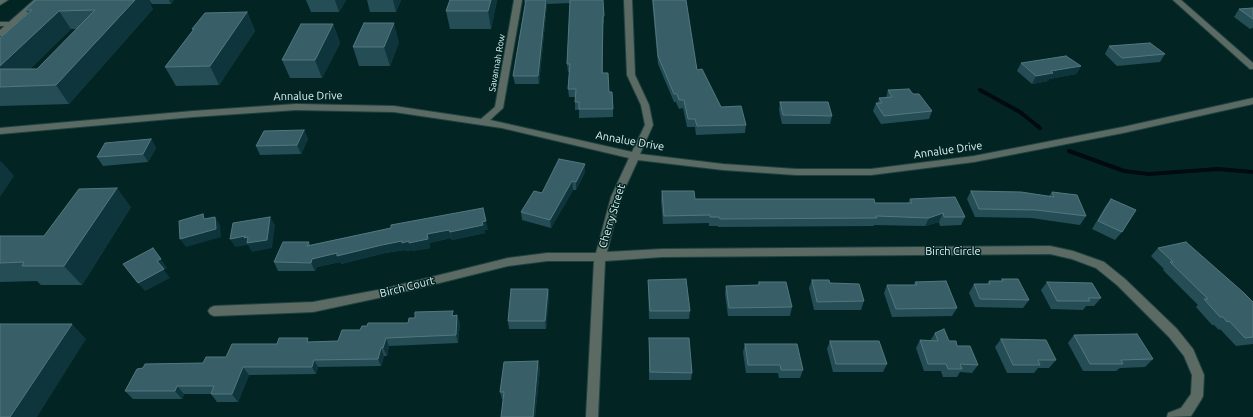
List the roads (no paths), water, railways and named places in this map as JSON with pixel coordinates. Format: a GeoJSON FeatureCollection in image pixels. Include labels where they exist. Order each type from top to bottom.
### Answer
{"type":"FeatureCollection","features":[{"type":"Feature","properties":{"kind":"street"},"geometry":{"type":"LineString","coordinates":[[0,34],[38,0]]}},
{"type":"Feature","properties":{"kind":"street","name":"Savannah Row"},"geometry":{"type":"LineString","coordinates":[[482,122],[499,108],[518,0]]}},
{"type":"Feature","properties":{"kind":"street","name":"Cherry Street"},"geometry":{"type":"LineString","coordinates":[[592,417],[600,257],[616,197],[649,125],[645,104],[631,75],[628,0]]}},
{"type":"Feature","properties":{"kind":"street"},"geometry":{"type":"LineString","coordinates":[[1177,0],[1253,68]]}},
{"type":"Feature","properties":{"kind":"street","name":"Annalue Drive"},"geometry":{"type":"LineString","coordinates":[[0,131],[193,114],[296,107],[394,109],[482,122],[634,156],[723,167],[796,172],[870,172],[974,159],[1124,130],[1253,101]]}},
{"type":"Feature","properties":{"kind":"street","name":"Birch Circle"},"geometry":{"type":"LineString","coordinates":[[600,257],[662,253],[1042,250],[1050,250],[1073,255],[1100,265],[1122,282],[1173,333],[1189,353],[1198,375],[1197,396],[1186,412],[1173,417]]}},
{"type":"Feature","properties":{"kind":"street","name":"Birch Court"},"geometry":{"type":"LineString","coordinates":[[214,311],[314,306],[383,293],[508,262],[547,257],[600,257]]}},
{"type":"Feature","properties":{"kind":"lane"},"geometry":{"type":"LineString","coordinates":[[0,3],[5,0]]}},
{"type":"Feature","properties":{"kind":"lane"},"geometry":{"type":"LineString","coordinates":[[0,24],[10,24]]}},
{"type":"Feature","properties":{"kind":"waterway"},"geometry":{"type":"LineString","coordinates":[[980,90],[1020,112],[1040,128]]}},
{"type":"Feature","properties":{"kind":"waterway"},"geometry":{"type":"LineString","coordinates":[[1069,151],[1124,171],[1149,174],[1218,169],[1253,172]]}}]}
